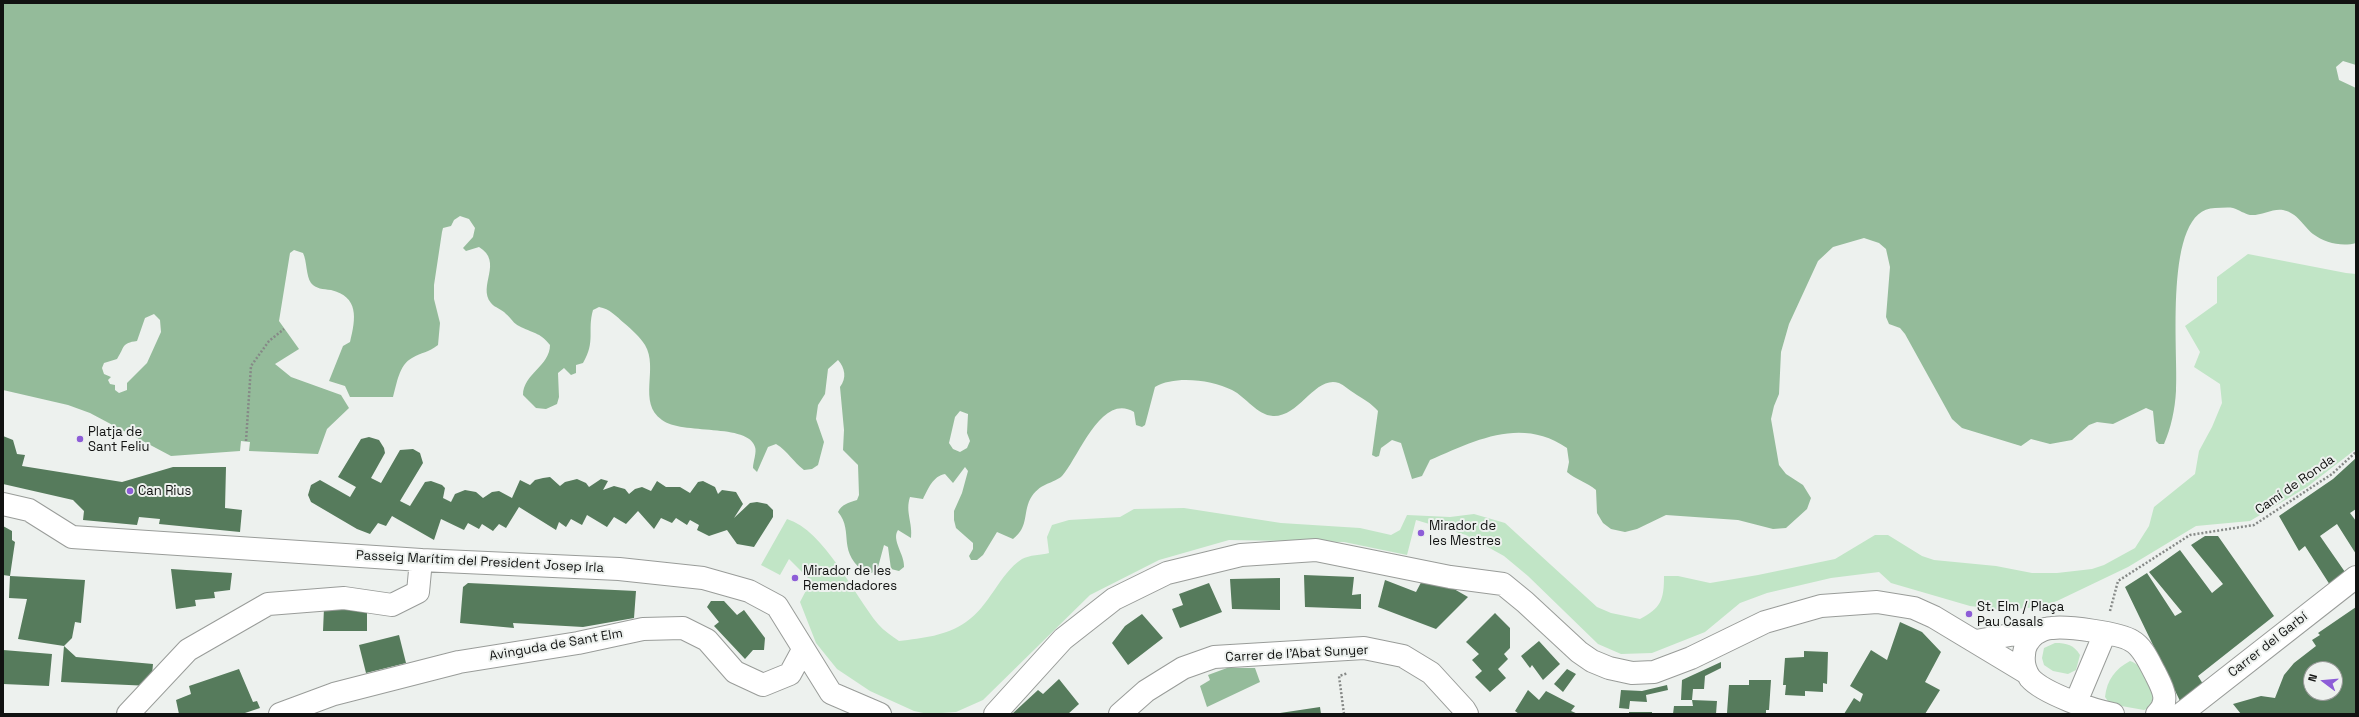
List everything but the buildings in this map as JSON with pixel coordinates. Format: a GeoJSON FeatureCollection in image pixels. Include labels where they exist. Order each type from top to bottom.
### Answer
{"type":"FeatureCollection","features":[{"type":"Feature","properties":{"kind":"street","name":"Passeig Marítim del President Josep Irla"},"geometry":{"type":"LineString","coordinates":[[3,504],[29,510],[72,537],[421,560],[619,568],[703,578],[749,591],[777,606],[803,650],[831,692],[880,714]]}},
{"type":"Feature","properties":{"kind":"street"},"geometry":{"type":"LineString","coordinates":[[995,714],[1062,639],[1114,599],[1167,573],[1241,555],[1316,550],[1450,577],[1503,584],[1526,602],[1579,652],[1598,664],[1632,673],[1654,672],[1691,658],[1765,622],[1820,606],[1877,602],[1914,608],[1976,641],[2027,673],[2040,686],[2097,711],[2113,714]]}},
{"type":"Feature","properties":{"kind":"street"},"geometry":{"type":"LineString","coordinates":[[128,714],[188,650],[268,604],[344,598],[392,604],[418,592],[421,560]]}},
{"type":"Feature","properties":{"kind":"street","name":"Carrer del Garbí"},"geometry":{"type":"LineString","coordinates":[[2166,713],[2356,577]]}},
{"type":"Feature","properties":{"kind":"street","name":"Avinguda de Sant Elm"},"geometry":{"type":"LineString","coordinates":[[280,714],[334,694],[459,662],[578,643],[643,628],[683,628],[707,640],[735,672],[763,684],[790,674],[803,650]]}},
{"type":"Feature","properties":{"kind":"street"},"geometry":{"type":"LineString","coordinates":[[1976,641],[2044,629],[2058,628],[2105,633],[2126,637],[2135,642],[2141,650],[2164,691],[2166,713]]}},
{"type":"Feature","properties":{"kind":"street"},"geometry":{"type":"LineString","coordinates":[[2027,673],[2024,661],[2025,648],[2035,634],[2044,629]]}},
{"type":"Feature","properties":{"kind":"street"},"geometry":{"type":"LineString","coordinates":[[2076,702],[2105,633]]}},
{"type":"Feature","properties":{"kind":"street","name":"Carrer de l'Abat Sunyer"},"geometry":{"type":"LineString","coordinates":[[1120,714],[1146,691],[1182,668],[1214,657],[1364,648],[1403,656],[1431,672],[1464,708],[1467,714]]}},
{"type":"Feature","properties":{"kind":"path"},"geometry":{"type":"LineString","coordinates":[[246,441],[251,366],[269,341],[284,329]]}},
{"type":"Feature","properties":{"kind":"path","name":"Camí de Ronda"},"geometry":{"type":"LineString","coordinates":[[2105,633],[2118,581],[2190,535],[2254,525],[2332,474],[2356,452]]}},
{"type":"Feature","properties":{"kind":"path"},"geometry":{"type":"LineString","coordinates":[[1344,714],[1339,676],[1355,670],[1364,648]]}},
{"type":"Feature","properties":{"kind":"shaded area"},"geometry":{"type":"Polygon","coordinates":[[[3,3],[2356,3],[2356,65],[2343,61],[2336,67],[2339,80],[2356,88],[2356,243],[2345,245],[2323,240],[2309,231],[2293,214],[2283,210],[2250,215],[2233,208],[2215,208],[2198,214],[2187,232],[2180,257],[2177,286],[2174,411],[2164,444],[2159,444],[2156,441],[2153,411],[2146,408],[2113,424],[2097,422],[2089,425],[2072,440],[2050,444],[2031,439],[2021,446],[1962,428],[1952,419],[1905,334],[1900,328],[1889,324],[1886,317],[1890,267],[1886,249],[1879,243],[1864,238],[1833,247],[1818,261],[1789,324],[1781,352],[1779,394],[1771,419],[1779,465],[1786,474],[1803,485],[1811,498],[1807,509],[1786,528],[1773,529],[1738,520],[1666,515],[1637,529],[1625,532],[1611,529],[1603,523],[1597,513],[1596,490],[1567,472],[1569,462],[1567,448],[1550,439],[1532,434],[1515,433],[1481,439],[1430,460],[1422,476],[1412,479],[1401,443],[1392,440],[1381,448],[1379,456],[1376,457],[1372,455],[1378,411],[1367,401],[1339,383],[1330,382],[1322,385],[1291,410],[1283,415],[1273,416],[1267,415],[1257,409],[1232,390],[1204,381],[1183,380],[1163,383],[1155,387],[1145,425],[1142,427],[1136,425],[1134,412],[1122,408],[1111,411],[1101,419],[1083,443],[1062,476],[1040,488],[1032,496],[1027,507],[1024,524],[1018,534],[1013,539],[997,532],[983,555],[977,560],[971,560],[969,556],[973,549],[973,543],[956,528],[954,520],[954,511],[962,493],[968,471],[965,467],[953,483],[945,474],[937,477],[931,484],[923,499],[910,497],[908,508],[911,538],[898,530],[896,534],[904,567],[899,571],[891,569],[888,547],[884,545],[877,571],[868,574],[858,566],[848,550],[845,527],[838,512],[843,505],[857,500],[859,495],[858,465],[843,450],[844,430],[840,387],[844,380],[844,370],[838,360],[828,369],[825,394],[818,405],[816,419],[824,442],[818,465],[812,469],[804,470],[776,444],[768,447],[757,472],[753,468],[755,447],[750,440],[741,435],[684,427],[662,420],[655,413],[651,404],[649,395],[649,354],[645,345],[635,333],[615,315],[606,309],[599,307],[593,310],[591,317],[589,348],[583,363],[576,365],[576,373],[571,375],[564,368],[558,373],[559,397],[557,404],[546,409],[536,408],[523,395],[524,388],[527,381],[546,359],[550,345],[539,335],[517,325],[504,312],[491,303],[487,296],[490,267],[489,260],[486,253],[479,247],[466,251],[463,248],[473,237],[475,228],[469,219],[460,216],[454,220],[451,226],[443,228],[442,232],[434,285],[434,299],[440,323],[438,345],[431,350],[412,358],[404,365],[399,375],[393,397],[350,397],[345,386],[329,381],[343,346],[350,342],[354,325],[351,303],[340,293],[317,288],[313,285],[309,280],[303,253],[294,250],[290,253],[279,321],[299,349],[275,364],[291,377],[341,395],[349,408],[327,429],[318,454],[249,451],[250,442],[241,441],[240,451],[171,456],[90,413],[68,405],[3,390],[3,3]],[[154,314],[145,318],[137,341],[126,344],[117,359],[104,363],[102,368],[104,374],[111,377],[108,380],[110,384],[115,385],[115,390],[119,393],[127,390],[127,383],[147,363],[161,332],[160,320],[154,314]],[[960,411],[955,417],[949,443],[953,449],[960,452],[967,448],[970,441],[967,433],[968,414],[960,411]]]}},
{"type":"Feature","properties":{"kind":"shaded area"},"geometry":{"type":"Polygon","coordinates":[[[2248,254],[2356,274],[2356,449],[2307,487],[2250,521],[2196,526],[2128,567],[2057,601],[2038,607],[2003,610],[1970,606],[1891,583],[1879,572],[1831,578],[1767,593],[1740,603],[1705,632],[1652,653],[1621,654],[1598,644],[1528,576],[1504,556],[1466,535],[1416,520],[1407,555],[1344,542],[1229,540],[1159,560],[1090,595],[983,700],[956,712],[928,714],[914,711],[870,691],[837,669],[816,643],[800,602],[811,581],[789,559],[780,575],[761,565],[787,519],[801,525],[826,549],[878,624],[899,641],[942,633],[958,627],[966,622],[982,608],[1014,565],[1022,559],[1049,553],[1047,537],[1052,525],[1069,520],[1120,517],[1134,509],[1184,508],[1281,523],[1360,528],[1391,535],[1400,530],[1407,515],[1450,517],[1474,514],[1505,523],[1597,607],[1611,613],[1640,619],[1653,611],[1660,602],[1663,591],[1664,576],[1678,576],[1710,583],[1758,575],[1835,559],[1875,535],[1888,535],[1922,556],[1934,560],[1996,566],[2032,573],[2057,573],[2092,569],[2104,565],[2135,548],[2149,526],[2154,507],[2195,474],[2199,451],[2212,427],[2222,403],[2220,384],[2194,367],[2200,352],[2185,326],[2217,303],[2217,277],[2248,254]]]}},
{"type":"Feature","properties":{"kind":"shaded area"},"geometry":{"type":"Polygon","coordinates":[[[2055,643],[2070,645],[2078,652],[2080,655],[2076,670],[2068,674],[2053,671],[2044,665],[2042,658],[2044,648],[2055,643]]]}},
{"type":"Feature","properties":{"kind":"shaded area"},"geometry":{"type":"Polygon","coordinates":[[[2130,661],[2135,663],[2144,671],[2150,681],[2157,698],[2154,706],[2144,710],[2110,704],[2105,697],[2110,680],[2116,671],[2130,661]]]}},
{"type":"Feature","properties":{"kind":"shaded area"},"geometry":{"type":"Polygon","coordinates":[[[1227,668],[1255,668],[1260,682],[1207,707],[1200,686],[1210,680],[1208,675],[1227,668]]]}},
{"type":"Feature","properties":{"kind":"place","name":"Platja de Sant Feliu"},"geometry":{"type":"Point","coordinates":[80,439]}},
{"type":"Feature","properties":{"kind":"place","name":"Can Rius"},"geometry":{"type":"Point","coordinates":[130,491]}},
{"type":"Feature","properties":{"kind":"place","name":"Mirador de les Mestres"},"geometry":{"type":"Point","coordinates":[1421,533]}},
{"type":"Feature","properties":{"kind":"place","name":"Mirador de les Remendadores"},"geometry":{"type":"Point","coordinates":[795,578]}},
{"type":"Feature","properties":{"kind":"place","name":"St. Elm / Plaça Pau Casals"},"geometry":{"type":"Point","coordinates":[1969,614]}}]}
